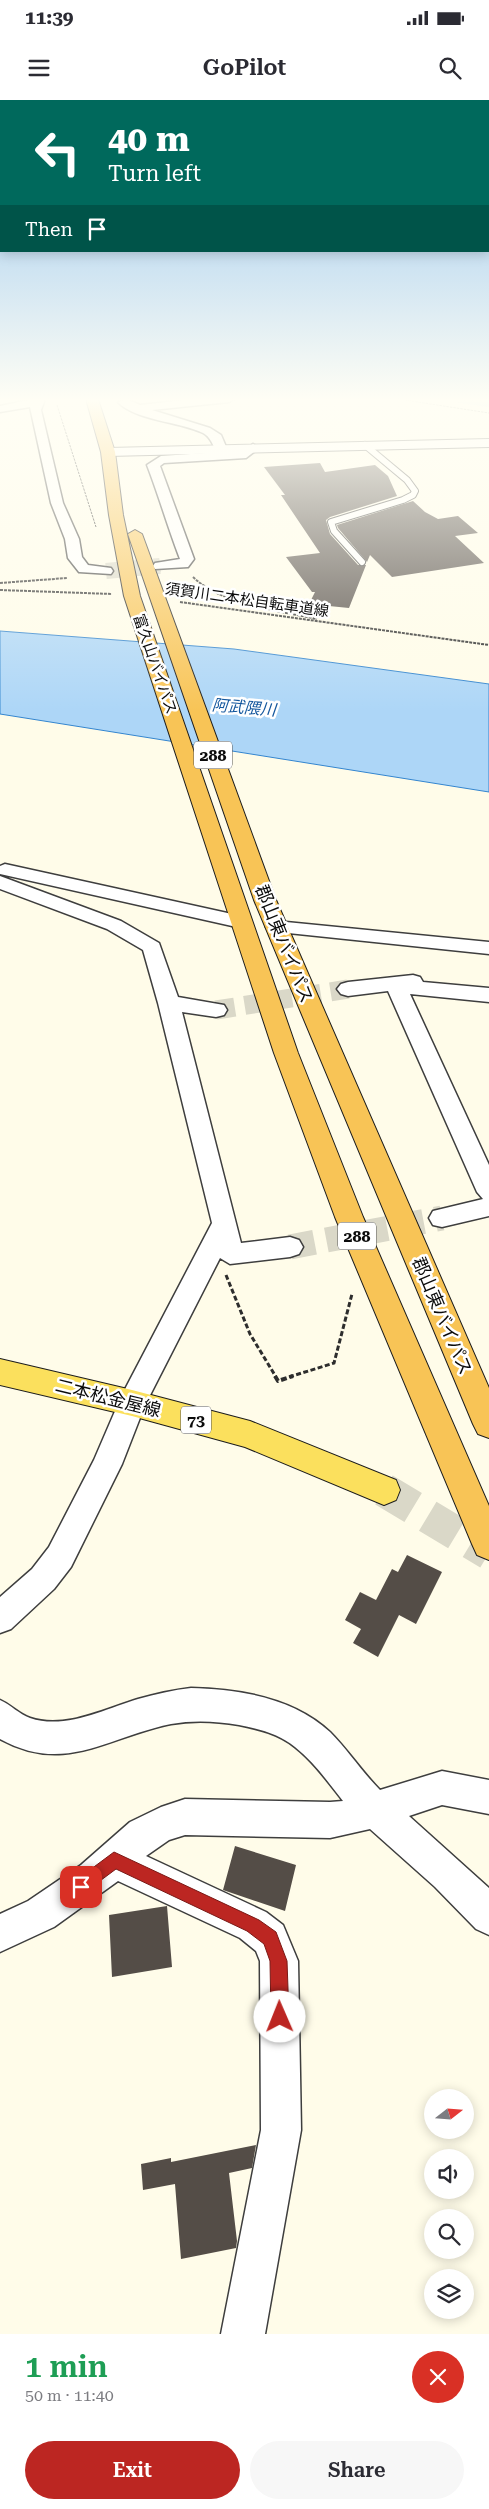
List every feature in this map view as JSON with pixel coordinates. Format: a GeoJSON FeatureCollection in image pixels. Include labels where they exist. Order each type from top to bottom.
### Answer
{"type":"FeatureCollection","features":[{"type":"Feature","properties":{"kind":"highway","name":"富久山バイパス"},"geometry":{"type":"LineString","coordinates":[[115,503],[134,601],[241,922]]}},
{"type":"Feature","properties":{"kind":"highway","name":"郡山東バイパス"},"geometry":{"type":"LineString","coordinates":[[125,503],[148,575],[170,605],[265,900],[489,1424]]}},
{"type":"Feature","properties":{"kind":"highway","name":"郡山東バイパス"},"geometry":{"type":"LineString","coordinates":[[241,922],[286,1053],[349,1217],[489,1544]]}},
{"type":"Feature","properties":{"kind":"main road","name":"二本松金屋線"},"geometry":{"type":"LineString","coordinates":[[0,1372],[132,1403],[250,1435],[312,1458],[384,1490]]}},
{"type":"Feature","properties":{"kind":"street"},"geometry":{"type":"LineString","coordinates":[[57,503],[72,539],[75,558],[84,569],[106,571]]}},
{"type":"Feature","properties":{"kind":"street"},"geometry":{"type":"LineString","coordinates":[[160,566],[182,564],[187,559],[174,527],[169,503]]}},
{"type":"Feature","properties":{"kind":"street"},"geometry":{"type":"LineString","coordinates":[[0,869],[241,922]]}},
{"type":"Feature","properties":{"kind":"street"},"geometry":{"type":"LineString","coordinates":[[0,882],[114,925],[152,947],[169,1003],[225,1223],[230,1254],[290,1247]]}},
{"type":"Feature","properties":{"kind":"street"},"geometry":{"type":"LineString","coordinates":[[276,927],[489,948]]}},
{"type":"Feature","properties":{"kind":"street"},"geometry":{"type":"LineString","coordinates":[[348,989],[396,986],[422,981],[489,978]]}},
{"type":"Feature","properties":{"kind":"street"},"geometry":{"type":"LineString","coordinates":[[396,986],[489,995]]}},
{"type":"Feature","properties":{"kind":"street"},"geometry":{"type":"LineString","coordinates":[[396,986],[489,1192]]}},
{"type":"Feature","properties":{"kind":"street"},"geometry":{"type":"LineString","coordinates":[[169,1003],[216,1010]]}},
{"type":"Feature","properties":{"kind":"street"},"geometry":{"type":"LineString","coordinates":[[442,1218],[489,1207]]}},
{"type":"Feature","properties":{"kind":"street"},"geometry":{"type":"LineString","coordinates":[[0,1618],[43,1579],[60,1557],[108,1464],[132,1403],[225,1223]]}},
{"type":"Feature","properties":{"kind":"street"},"geometry":{"type":"LineString","coordinates":[[0,1717],[4,1722],[24,1733],[61,1738],[170,1708],[199,1704],[232,1707],[261,1714],[294,1726],[320,1748],[374,1809],[416,1844],[489,1916]]}},
{"type":"Feature","properties":{"kind":"street"},"geometry":{"type":"LineString","coordinates":[[0,1933],[40,1914],[94,1878],[143,1835],[161,1824],[185,1817],[330,1820],[374,1809],[442,1788],[489,1797]]}},
{"type":"Feature","properties":{"kind":"street"},"geometry":{"type":"LineString","coordinates":[[114,1860],[253,1926],[270,1938],[279,1961],[281,2130],[243,2334]]}},
{"type":"Feature","properties":{"kind":"lane"},"geometry":{"type":"LineString","coordinates":[[362,562],[334,531],[331,527],[331,522],[392,503]]}},
{"type":"Feature","properties":{"kind":"path"},"geometry":{"type":"LineString","coordinates":[[86,503],[97,531]]}},
{"type":"Feature","properties":{"kind":"path"},"geometry":{"type":"LineString","coordinates":[[191,574],[196,582],[204,588],[225,596],[336,624]]}},
{"type":"Feature","properties":{"kind":"path"},"geometry":{"type":"LineString","coordinates":[[0,583],[76,578]]}},
{"type":"Feature","properties":{"kind":"path"},"geometry":{"type":"LineString","coordinates":[[0,590],[134,601]]}},
{"type":"Feature","properties":{"kind":"path","name":"須賀川二本松自転車道線"},"geometry":{"type":"LineString","coordinates":[[170,605],[336,624],[489,645]]}},
{"type":"Feature","properties":{"kind":"path"},"geometry":{"type":"LineString","coordinates":[[230,1254],[223,1268],[250,1334],[278,1381],[334,1363],[352,1296],[349,1287]]}},
{"type":"Feature","properties":{"kind":"water","name":"阿武隈川"},"geometry":{"type":"Polygon","coordinates":[[[0,631],[234,649],[489,684],[489,792],[0,714],[0,631]]]}},
{"type":"Feature","properties":{"kind":"building"},"geometry":{"type":"Polygon","coordinates":[[[287,503],[374,503],[330,517],[326,520],[330,534],[358,565],[366,565],[349,608],[309,604],[315,592],[312,592],[286,557],[320,553],[287,503]]]}},
{"type":"Feature","properties":{"kind":"building"},"geometry":{"type":"Polygon","coordinates":[[[406,503],[415,503],[425,512],[438,519],[458,516],[478,533],[455,536],[484,563],[392,577],[370,555],[367,562],[337,525],[406,503]]]}},
{"type":"Feature","properties":{"kind":"building"},"geometry":{"type":"Polygon","coordinates":[[[407,1555],[442,1572],[416,1624],[399,1615],[378,1657],[353,1643],[361,1629],[345,1620],[360,1592],[376,1600],[392,1569],[398,1572],[407,1555]]]}},
{"type":"Feature","properties":{"kind":"building"},"geometry":{"type":"Polygon","coordinates":[[[235,1846],[296,1865],[285,1911],[223,1890],[235,1846]]]}},
{"type":"Feature","properties":{"kind":"building"},"geometry":{"type":"Polygon","coordinates":[[[167,1906],[172,1967],[112,1977],[109,1915],[167,1906]]]}},
{"type":"Feature","properties":{"kind":"building"},"geometry":{"type":"Polygon","coordinates":[[[256,2145],[252,2168],[229,2173],[237,2241],[236,2248],[181,2259],[175,2184],[143,2190],[141,2164],[171,2158],[171,2162],[256,2145]]]}},
{"type":"Feature","properties":{"kind":"tunnel"},"geometry":{"type":"LineString","coordinates":[[106,571],[160,566],[154,567]]}},
{"type":"Feature","properties":{"kind":"tunnel"},"geometry":{"type":"LineString","coordinates":[[216,1010],[348,989]]}},
{"type":"Feature","properties":{"kind":"tunnel"},"geometry":{"type":"LineString","coordinates":[[290,1247],[442,1218]]}},
{"type":"Feature","properties":{"kind":"tunnel"},"geometry":{"type":"LineString","coordinates":[[384,1490],[489,1553]]}},
{"type":"Feature","properties":{"kind":"route"},"geometry":{"type":"LineString","coordinates":[[81,1887],[114,1860],[253,1926],[270,1938],[279,1961],[280,2017]]}}]}
